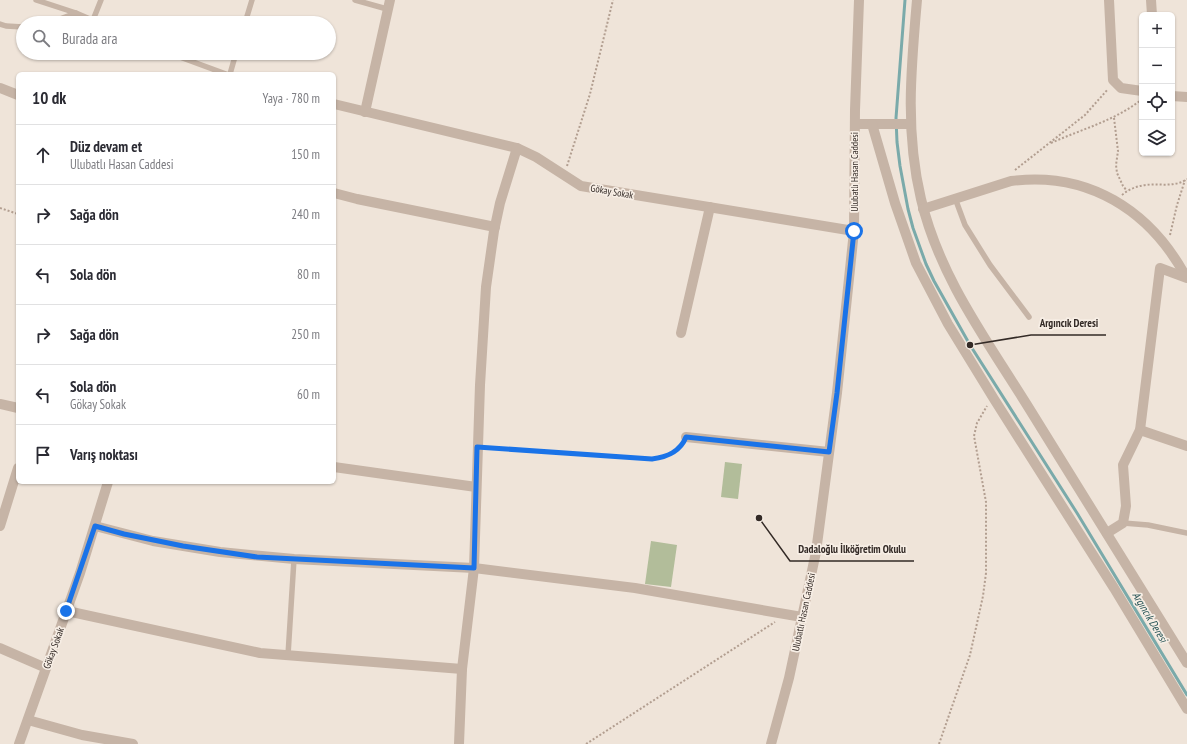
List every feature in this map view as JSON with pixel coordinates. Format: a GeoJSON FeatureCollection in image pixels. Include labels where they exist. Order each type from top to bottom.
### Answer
{"type":"FeatureCollection","features":[{"type":"Feature","properties":{"kind":"street","name":"Ulubatlı Hasan Caddesi"},"geometry":{"type":"LineString","coordinates":[[771,744],[789,678],[816,552],[837,393],[854,231],[855,124],[859,0]]}},
{"type":"Feature","properties":{"kind":"street"},"geometry":{"type":"LineString","coordinates":[[917,0],[911,70],[910,124],[914,163],[923,209],[933,239],[964,305],[1187,663]]}},
{"type":"Feature","properties":{"kind":"street"},"geometry":{"type":"LineString","coordinates":[[1109,0],[1112,74],[1114,82],[1121,88],[1139,91]]}},
{"type":"Feature","properties":{"kind":"street"},"geometry":{"type":"LineString","coordinates":[[1151,0],[1152,12]]}},
{"type":"Feature","properties":{"kind":"street"},"geometry":{"type":"LineString","coordinates":[[365,112],[388,5]]}},
{"type":"Feature","properties":{"kind":"street"},"geometry":{"type":"LineString","coordinates":[[0,88],[16,95]]}},
{"type":"Feature","properties":{"kind":"street"},"geometry":{"type":"LineString","coordinates":[[1175,96],[1187,97]]}},
{"type":"Feature","properties":{"kind":"street","name":"Gökay Sokak"},"geometry":{"type":"LineString","coordinates":[[336,105],[516,148],[536,157],[582,186],[854,231]]}},
{"type":"Feature","properties":{"kind":"street"},"geometry":{"type":"LineString","coordinates":[[855,124],[910,124]]}},
{"type":"Feature","properties":{"kind":"street"},"geometry":{"type":"LineString","coordinates":[[872,124],[895,203],[916,264],[948,324],[1114,588],[1187,709]]}},
{"type":"Feature","properties":{"kind":"street"},"geometry":{"type":"LineString","coordinates":[[459,744],[462,669],[474,568],[477,447],[486,287],[495,227],[516,148]]}},
{"type":"Feature","properties":{"kind":"street"},"geometry":{"type":"LineString","coordinates":[[923,209],[998,184],[1018,180],[1038,179],[1068,182],[1094,190],[1116,201],[1142,220],[1154,231],[1168,248],[1186,277]]}},
{"type":"Feature","properties":{"kind":"street"},"geometry":{"type":"LineString","coordinates":[[336,194],[495,227]]}},
{"type":"Feature","properties":{"kind":"street"},"geometry":{"type":"LineString","coordinates":[[681,333],[710,207]]}},
{"type":"Feature","properties":{"kind":"street"},"geometry":{"type":"LineString","coordinates":[[1107,533],[1123,524],[1126,506],[1123,465],[1140,430],[1160,268],[1186,277]]}},
{"type":"Feature","properties":{"kind":"street"},"geometry":{"type":"LineString","coordinates":[[0,404],[16,408]]}},
{"type":"Feature","properties":{"kind":"street"},"geometry":{"type":"LineString","coordinates":[[1140,430],[1187,446]]}},
{"type":"Feature","properties":{"kind":"street"},"geometry":{"type":"LineString","coordinates":[[686,437],[829,452]]}},
{"type":"Feature","properties":{"kind":"street"},"geometry":{"type":"LineString","coordinates":[[336,467],[476,487]]}},
{"type":"Feature","properties":{"kind":"street"},"geometry":{"type":"LineString","coordinates":[[0,526],[16,474]]}},
{"type":"Feature","properties":{"kind":"street","name":"Gökay Sokak"},"geometry":{"type":"LineString","coordinates":[[19,744],[95,526],[107,484]]}},
{"type":"Feature","properties":{"kind":"street"},"geometry":{"type":"LineString","coordinates":[[95,526],[124,534],[183,546],[234,554],[294,559],[474,568],[635,588],[802,617]]}},
{"type":"Feature","properties":{"kind":"street"},"geometry":{"type":"LineString","coordinates":[[66,611],[260,653],[462,669]]}},
{"type":"Feature","properties":{"kind":"street"},"geometry":{"type":"LineString","coordinates":[[0,648],[46,668]]}},
{"type":"Feature","properties":{"kind":"street"},"geometry":{"type":"LineString","coordinates":[[28,720],[82,735],[133,744]]}},
{"type":"Feature","properties":{"kind":"lane"},"geometry":{"type":"LineString","coordinates":[[36,0],[83,16]]}},
{"type":"Feature","properties":{"kind":"lane"},"geometry":{"type":"LineString","coordinates":[[95,16],[101,0]]}},
{"type":"Feature","properties":{"kind":"lane"},"geometry":{"type":"LineString","coordinates":[[247,16],[252,0]]}},
{"type":"Feature","properties":{"kind":"lane"},"geometry":{"type":"LineString","coordinates":[[355,0],[388,5]]}},
{"type":"Feature","properties":{"kind":"lane"},"geometry":{"type":"LineString","coordinates":[[68,16],[76,13]]}},
{"type":"Feature","properties":{"kind":"lane"},"geometry":{"type":"LineString","coordinates":[[0,24],[16,26]]}},
{"type":"Feature","properties":{"kind":"lane"},"geometry":{"type":"LineString","coordinates":[[188,60],[221,72]]}},
{"type":"Feature","properties":{"kind":"lane"},"geometry":{"type":"LineString","coordinates":[[231,72],[234,60]]}},
{"type":"Feature","properties":{"kind":"lane"},"geometry":{"type":"LineString","coordinates":[[955,198],[965,225],[990,265],[1029,317]]}},
{"type":"Feature","properties":{"kind":"lane"},"geometry":{"type":"LineString","coordinates":[[1123,524],[1148,525],[1187,534]]}},
{"type":"Feature","properties":{"kind":"lane"},"geometry":{"type":"LineString","coordinates":[[288,655],[294,559]]}},
{"type":"Feature","properties":{"kind":"path"},"geometry":{"type":"LineString","coordinates":[[564,175],[590,94],[613,0]]}},
{"type":"Feature","properties":{"kind":"path"},"geometry":{"type":"LineString","coordinates":[[1015,171],[1085,115],[1114,82]]}},
{"type":"Feature","properties":{"kind":"path"},"geometry":{"type":"LineString","coordinates":[[1048,144],[1114,118],[1139,102]]}},
{"type":"Feature","properties":{"kind":"path"},"geometry":{"type":"LineString","coordinates":[[1114,118],[1118,150],[1116,165],[1117,173],[1127,191],[1147,184],[1166,185],[1186,179]]}},
{"type":"Feature","properties":{"kind":"path"},"geometry":{"type":"LineString","coordinates":[[1168,248],[1177,205],[1186,179]]}},
{"type":"Feature","properties":{"kind":"path"},"geometry":{"type":"LineString","coordinates":[[0,208],[16,213]]}},
{"type":"Feature","properties":{"kind":"path"},"geometry":{"type":"LineString","coordinates":[[939,744],[970,655],[983,596],[986,573],[986,502],[974,436],[980,416],[988,404],[994,399]]}},
{"type":"Feature","properties":{"kind":"path"},"geometry":{"type":"LineString","coordinates":[[477,447],[652,459],[666,456],[675,452],[681,446],[686,437]]}},
{"type":"Feature","properties":{"kind":"path"},"geometry":{"type":"LineString","coordinates":[[586,744],[788,614]]}},
{"type":"Feature","properties":{"kind":"green space"},"geometry":{"type":"Polygon","coordinates":[[[725,462],[742,464],[738,499],[721,497],[725,462]]]}},
{"type":"Feature","properties":{"kind":"green space"},"geometry":{"type":"Polygon","coordinates":[[[651,541],[677,545],[671,587],[645,584],[651,541]]]}},
{"type":"Feature","properties":{"kind":"waterway","name":"Argıncık Deresi"},"geometry":{"type":"LineString","coordinates":[[905,0],[896,118],[897,142],[908,209],[926,264],[970,345],[1077,513],[1187,695]]}},
{"type":"Feature","properties":{"kind":"place","name":"Argıncık Deresi"},"geometry":{"type":"Point","coordinates":[970,345]}},
{"type":"Feature","properties":{"kind":"place","name":"Dadaloğlu İlköğretim Okulu"},"geometry":{"type":"Point","coordinates":[759,518]}},
{"type":"Feature","properties":{"kind":"route"},"geometry":{"type":"LineString","coordinates":[[66,611],[95,526],[153,541],[257,557],[474,568],[477,447],[652,459],[666,456],[675,452],[684,442],[686,437],[829,452],[837,393],[854,231]]}}]}
